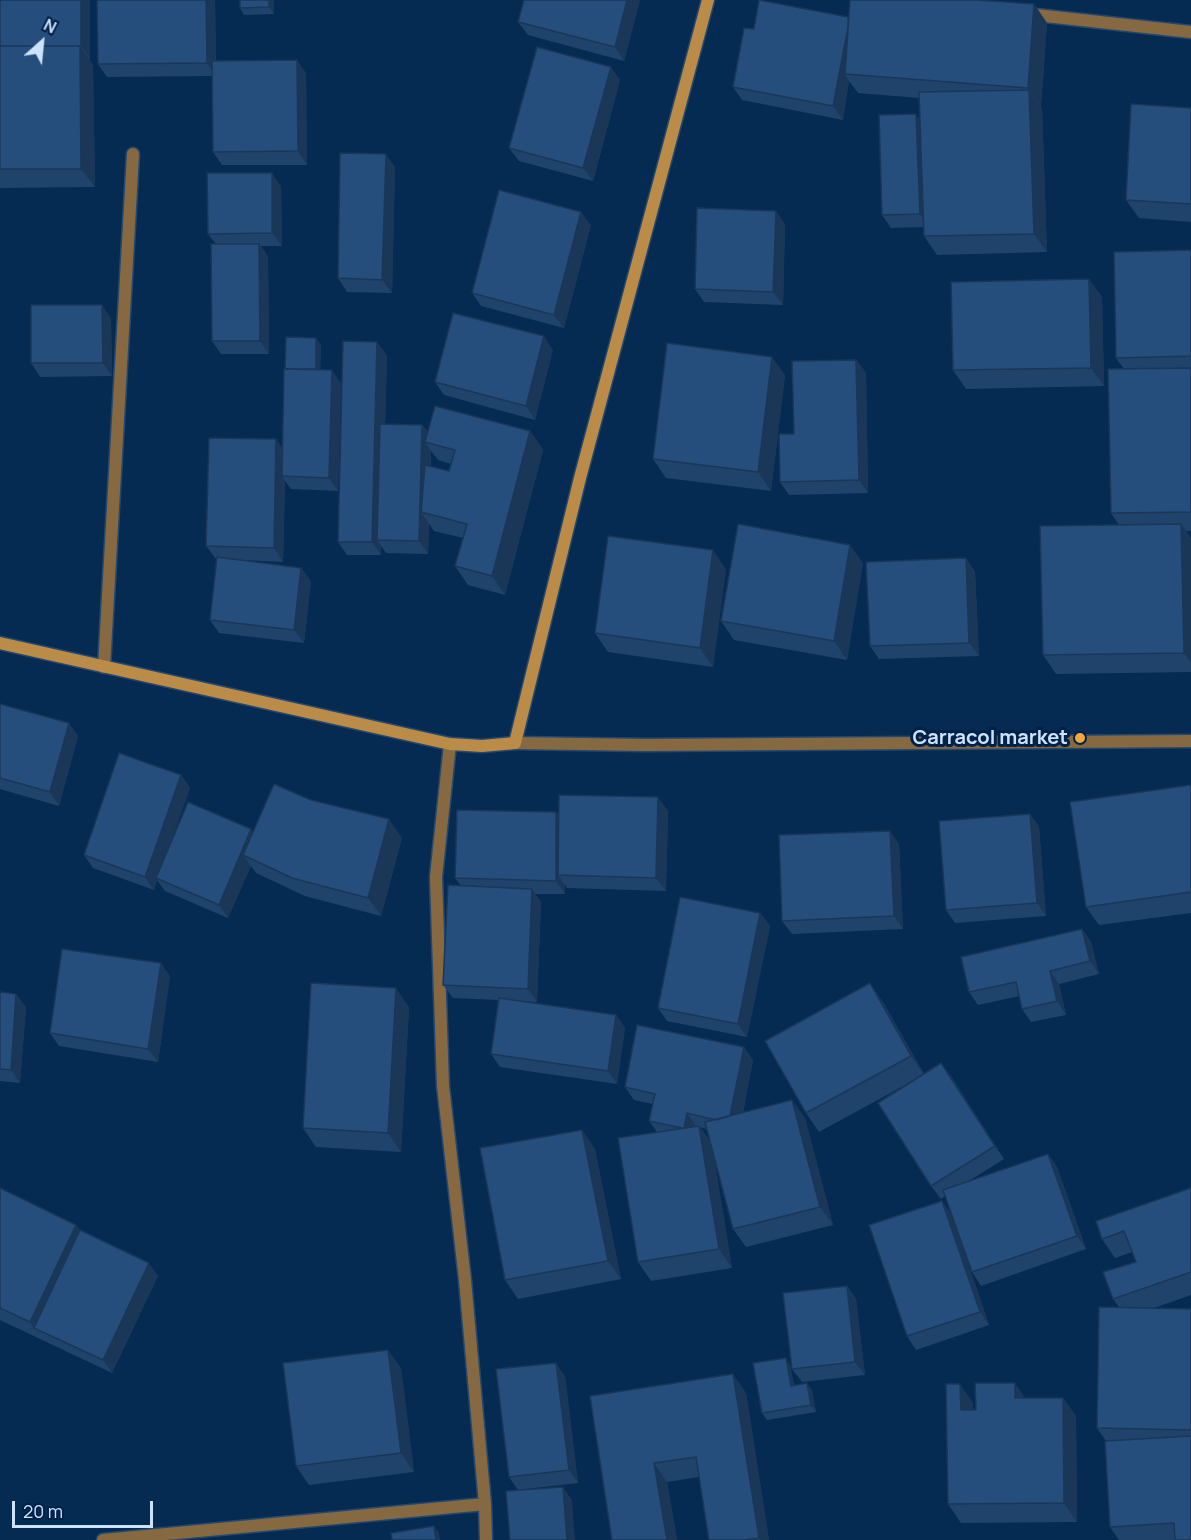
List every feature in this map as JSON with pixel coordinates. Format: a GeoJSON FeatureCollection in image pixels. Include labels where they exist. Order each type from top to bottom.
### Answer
{"type":"FeatureCollection","features":[{"type":"Feature","properties":{"kind":"main road"},"geometry":{"type":"LineString","coordinates":[[0,643],[450,744],[482,746],[515,743],[580,478],[708,0]]}},
{"type":"Feature","properties":{"kind":"street"},"geometry":{"type":"LineString","coordinates":[[1016,13],[1191,32]]}},
{"type":"Feature","properties":{"kind":"street"},"geometry":{"type":"LineString","coordinates":[[104,667],[133,154]]}},
{"type":"Feature","properties":{"kind":"street"},"geometry":{"type":"LineString","coordinates":[[515,743],[658,745],[1191,741]]}},
{"type":"Feature","properties":{"kind":"street"},"geometry":{"type":"LineString","coordinates":[[450,744],[436,877],[443,1086],[465,1280],[485,1504],[486,1540]]}},
{"type":"Feature","properties":{"kind":"street"},"geometry":{"type":"LineString","coordinates":[[103,1540],[485,1504]]}},
{"type":"Feature","properties":{"kind":"building"},"geometry":{"type":"Polygon","coordinates":[[[0,0],[81,0],[81,46],[0,46],[0,0]]]}},
{"type":"Feature","properties":{"kind":"building"},"geometry":{"type":"Polygon","coordinates":[[[97,0],[206,0],[207,63],[98,64],[97,0]]]}},
{"type":"Feature","properties":{"kind":"building"},"geometry":{"type":"Polygon","coordinates":[[[240,0],[269,0],[269,7],[240,8],[240,0]]]}},
{"type":"Feature","properties":{"kind":"building"},"geometry":{"type":"Polygon","coordinates":[[[524,0],[627,0],[615,47],[518,22],[524,0]]]}},
{"type":"Feature","properties":{"kind":"building"},"geometry":{"type":"Polygon","coordinates":[[[759,0],[848,17],[833,106],[733,87],[744,28],[754,29],[759,0]]]}},
{"type":"Feature","properties":{"kind":"building"},"geometry":{"type":"Polygon","coordinates":[[[850,0],[978,0],[1034,4],[1028,88],[845,74],[850,0]]]}},
{"type":"Feature","properties":{"kind":"building"},"geometry":{"type":"Polygon","coordinates":[[[0,46],[80,46],[81,169],[0,169],[0,46]]]}},
{"type":"Feature","properties":{"kind":"building"},"geometry":{"type":"Polygon","coordinates":[[[537,47],[611,67],[583,168],[509,148],[537,47]]]}},
{"type":"Feature","properties":{"kind":"building"},"geometry":{"type":"Polygon","coordinates":[[[297,60],[298,151],[213,152],[212,61],[297,60]]]}},
{"type":"Feature","properties":{"kind":"building"},"geometry":{"type":"Polygon","coordinates":[[[1029,90],[1034,234],[924,236],[919,92],[1029,90]]]}},
{"type":"Feature","properties":{"kind":"building"},"geometry":{"type":"Polygon","coordinates":[[[1131,104],[1191,108],[1191,204],[1126,200],[1131,104]]]}},
{"type":"Feature","properties":{"kind":"building"},"geometry":{"type":"Polygon","coordinates":[[[916,114],[920,214],[882,215],[879,115],[916,114]]]}},
{"type":"Feature","properties":{"kind":"building"},"geometry":{"type":"Polygon","coordinates":[[[340,153],[386,154],[382,280],[338,278],[340,153]]]}},
{"type":"Feature","properties":{"kind":"building"},"geometry":{"type":"Polygon","coordinates":[[[207,173],[272,173],[272,233],[208,234],[207,173]]]}},
{"type":"Feature","properties":{"kind":"building"},"geometry":{"type":"Polygon","coordinates":[[[499,190],[581,212],[554,315],[472,293],[499,190]]]}},
{"type":"Feature","properties":{"kind":"building"},"geometry":{"type":"Polygon","coordinates":[[[697,208],[776,211],[773,292],[695,289],[697,208]]]}},
{"type":"Feature","properties":{"kind":"building"},"geometry":{"type":"Polygon","coordinates":[[[211,244],[259,244],[260,341],[212,341],[211,244]]]}},
{"type":"Feature","properties":{"kind":"building"},"geometry":{"type":"Polygon","coordinates":[[[1191,250],[1191,356],[1116,358],[1114,252],[1191,250]]]}},
{"type":"Feature","properties":{"kind":"building"},"geometry":{"type":"Polygon","coordinates":[[[1089,279],[1091,368],[953,370],[951,282],[1089,279]]]}},
{"type":"Feature","properties":{"kind":"building"},"geometry":{"type":"Polygon","coordinates":[[[31,305],[102,305],[103,363],[31,363],[31,305]]]}},
{"type":"Feature","properties":{"kind":"building"},"geometry":{"type":"Polygon","coordinates":[[[453,313],[544,336],[526,406],[435,382],[453,313]]]}},
{"type":"Feature","properties":{"kind":"building"},"geometry":{"type":"Polygon","coordinates":[[[286,337],[316,338],[316,369],[285,369],[286,337]]]}},
{"type":"Feature","properties":{"kind":"building"},"geometry":{"type":"Polygon","coordinates":[[[343,341],[377,342],[372,542],[338,542],[343,341]]]}},
{"type":"Feature","properties":{"kind":"building"},"geometry":{"type":"Polygon","coordinates":[[[667,343],[772,357],[758,472],[653,459],[667,343]]]}},
{"type":"Feature","properties":{"kind":"building"},"geometry":{"type":"Polygon","coordinates":[[[856,360],[859,480],[780,482],[779,434],[794,434],[792,361],[856,360]]]}},
{"type":"Feature","properties":{"kind":"building"},"geometry":{"type":"Polygon","coordinates":[[[1191,368],[1191,512],[1111,513],[1108,369],[1191,368]]]}},
{"type":"Feature","properties":{"kind":"building"},"geometry":{"type":"Polygon","coordinates":[[[284,369],[332,370],[329,478],[282,476],[284,369]]]}},
{"type":"Feature","properties":{"kind":"building"},"geometry":{"type":"Polygon","coordinates":[[[435,406],[530,431],[492,576],[455,566],[467,524],[421,512],[425,465],[449,471],[455,450],[425,442],[435,406]]]}},
{"type":"Feature","properties":{"kind":"building"},"geometry":{"type":"Polygon","coordinates":[[[380,424],[422,425],[419,541],[377,540],[380,424]]]}},
{"type":"Feature","properties":{"kind":"building"},"geometry":{"type":"Polygon","coordinates":[[[209,438],[276,439],[274,548],[206,546],[209,438]]]}},
{"type":"Feature","properties":{"kind":"building"},"geometry":{"type":"Polygon","coordinates":[[[738,524],[850,545],[834,641],[721,621],[738,524]]]}},
{"type":"Feature","properties":{"kind":"building"},"geometry":{"type":"Polygon","coordinates":[[[1181,524],[1184,653],[1043,655],[1040,526],[1181,524]]]}},
{"type":"Feature","properties":{"kind":"building"},"geometry":{"type":"Polygon","coordinates":[[[608,536],[713,550],[700,648],[595,633],[608,536]]]}},
{"type":"Feature","properties":{"kind":"building"},"geometry":{"type":"Polygon","coordinates":[[[217,557],[301,568],[294,630],[210,620],[217,557]]]}},
{"type":"Feature","properties":{"kind":"building"},"geometry":{"type":"Polygon","coordinates":[[[966,558],[969,643],[870,646],[866,562],[966,558]]]}},
{"type":"Feature","properties":{"kind":"building"},"geometry":{"type":"Polygon","coordinates":[[[0,704],[69,723],[50,792],[0,778],[0,704]]]}},
{"type":"Feature","properties":{"kind":"building"},"geometry":{"type":"Polygon","coordinates":[[[119,753],[181,775],[145,877],[84,855],[119,753]]]}},
{"type":"Feature","properties":{"kind":"building"},"geometry":{"type":"Polygon","coordinates":[[[274,784],[311,800],[389,819],[368,898],[292,878],[243,855],[274,784]]]}},
{"type":"Feature","properties":{"kind":"building"},"geometry":{"type":"Polygon","coordinates":[[[1191,785],[1191,892],[1086,907],[1070,802],[1191,785]]]}},
{"type":"Feature","properties":{"kind":"building"},"geometry":{"type":"Polygon","coordinates":[[[559,795],[658,797],[656,878],[558,875],[559,795]]]}},
{"type":"Feature","properties":{"kind":"building"},"geometry":{"type":"Polygon","coordinates":[[[188,802],[251,829],[219,905],[156,878],[188,802]]]}},
{"type":"Feature","properties":{"kind":"building"},"geometry":{"type":"Polygon","coordinates":[[[457,810],[556,812],[556,881],[455,878],[457,810]]]}},
{"type":"Feature","properties":{"kind":"building"},"geometry":{"type":"Polygon","coordinates":[[[1030,814],[1037,903],[946,910],[939,821],[1030,814]]]}},
{"type":"Feature","properties":{"kind":"building"},"geometry":{"type":"Polygon","coordinates":[[[890,831],[894,916],[782,921],[779,835],[890,831]]]}},
{"type":"Feature","properties":{"kind":"building"},"geometry":{"type":"Polygon","coordinates":[[[448,885],[532,889],[528,989],[443,985],[448,885]]]}},
{"type":"Feature","properties":{"kind":"building"},"geometry":{"type":"Polygon","coordinates":[[[680,897],[760,913],[738,1024],[658,1008],[680,897]]]}},
{"type":"Feature","properties":{"kind":"building"},"geometry":{"type":"Polygon","coordinates":[[[1082,929],[1090,961],[1050,971],[1057,1001],[1022,1009],[1016,982],[969,992],[961,957],[1082,929]]]}},
{"type":"Feature","properties":{"kind":"building"},"geometry":{"type":"Polygon","coordinates":[[[62,949],[161,963],[148,1049],[50,1033],[62,949]]]}},
{"type":"Feature","properties":{"kind":"building"},"geometry":{"type":"Polygon","coordinates":[[[311,983],[396,988],[388,1133],[303,1128],[311,983]]]}},
{"type":"Feature","properties":{"kind":"building"},"geometry":{"type":"Polygon","coordinates":[[[870,983],[911,1056],[806,1113],[765,1041],[870,983]]]}},
{"type":"Feature","properties":{"kind":"building"},"geometry":{"type":"Polygon","coordinates":[[[0,992],[16,994],[11,1070],[0,1069],[0,992]]]}},
{"type":"Feature","properties":{"kind":"building"},"geometry":{"type":"Polygon","coordinates":[[[499,998],[616,1015],[608,1071],[491,1054],[499,998]]]}},
{"type":"Feature","properties":{"kind":"building"},"geometry":{"type":"Polygon","coordinates":[[[637,1025],[744,1047],[730,1116],[716,1120],[687,1113],[684,1128],[649,1121],[655,1094],[625,1087],[637,1025]]]}},
{"type":"Feature","properties":{"kind":"building"},"geometry":{"type":"Polygon","coordinates":[[[941,1063],[995,1146],[931,1186],[878,1103],[941,1063]]]}},
{"type":"Feature","properties":{"kind":"building"},"geometry":{"type":"Polygon","coordinates":[[[792,1100],[820,1207],[733,1229],[705,1122],[792,1100]]]}},
{"type":"Feature","properties":{"kind":"building"},"geometry":{"type":"Polygon","coordinates":[[[699,1126],[719,1249],[638,1262],[618,1138],[699,1126]]]}},
{"type":"Feature","properties":{"kind":"building"},"geometry":{"type":"Polygon","coordinates":[[[582,1130],[608,1261],[505,1280],[480,1148],[582,1130]]]}},
{"type":"Feature","properties":{"kind":"building"},"geometry":{"type":"Polygon","coordinates":[[[1048,1154],[1077,1236],[972,1272],[943,1190],[1048,1154]]]}},
{"type":"Feature","properties":{"kind":"building"},"geometry":{"type":"Polygon","coordinates":[[[0,1188],[76,1225],[30,1322],[0,1308],[0,1188]]]}},
{"type":"Feature","properties":{"kind":"building"},"geometry":{"type":"Polygon","coordinates":[[[1191,1188],[1191,1272],[1113,1299],[1103,1272],[1136,1262],[1124,1231],[1102,1239],[1096,1221],[1191,1188]]]}},
{"type":"Feature","properties":{"kind":"building"},"geometry":{"type":"Polygon","coordinates":[[[942,1201],[980,1312],[907,1336],[869,1225],[942,1201]]]}},
{"type":"Feature","properties":{"kind":"building"},"geometry":{"type":"Polygon","coordinates":[[[80,1230],[149,1263],[103,1360],[34,1328],[80,1230]]]}},
{"type":"Feature","properties":{"kind":"building"},"geometry":{"type":"Polygon","coordinates":[[[847,1286],[855,1362],[792,1369],[783,1293],[847,1286]]]}},
{"type":"Feature","properties":{"kind":"building"},"geometry":{"type":"Polygon","coordinates":[[[1099,1307],[1191,1309],[1191,1430],[1097,1428],[1099,1307]]]}},
{"type":"Feature","properties":{"kind":"building"},"geometry":{"type":"Polygon","coordinates":[[[388,1350],[401,1453],[296,1466],[283,1363],[388,1350]]]}},
{"type":"Feature","properties":{"kind":"building"},"geometry":{"type":"Polygon","coordinates":[[[786,1358],[791,1386],[807,1383],[811,1405],[762,1413],[753,1363],[786,1358]]]}},
{"type":"Feature","properties":{"kind":"building"},"geometry":{"type":"Polygon","coordinates":[[[556,1363],[569,1470],[509,1477],[496,1369],[556,1363]]]}},
{"type":"Feature","properties":{"kind":"building"},"geometry":{"type":"Polygon","coordinates":[[[733,1374],[759,1538],[709,1540],[696,1457],[654,1463],[667,1540],[612,1540],[590,1396],[733,1374]]]}},
{"type":"Feature","properties":{"kind":"building"},"geometry":{"type":"Polygon","coordinates":[[[975,1383],[1015,1383],[1015,1398],[1063,1398],[1064,1503],[948,1504],[946,1384],[960,1384],[961,1410],[976,1410],[975,1383]]]}},
{"type":"Feature","properties":{"kind":"building"},"geometry":{"type":"Polygon","coordinates":[[[1191,1436],[1191,1540],[1175,1540],[1174,1523],[1110,1527],[1105,1441],[1191,1436]]]}},
{"type":"Feature","properties":{"kind":"building"},"geometry":{"type":"Polygon","coordinates":[[[563,1487],[567,1540],[510,1540],[506,1491],[563,1487]]]}},
{"type":"Feature","properties":{"kind":"building"},"geometry":{"type":"Polygon","coordinates":[[[434,1526],[436,1540],[392,1540],[391,1533],[434,1526]]]}},
{"type":"Feature","properties":{"kind":"place","name":"Carracol market"},"geometry":{"type":"Point","coordinates":[1080,738]}}]}
